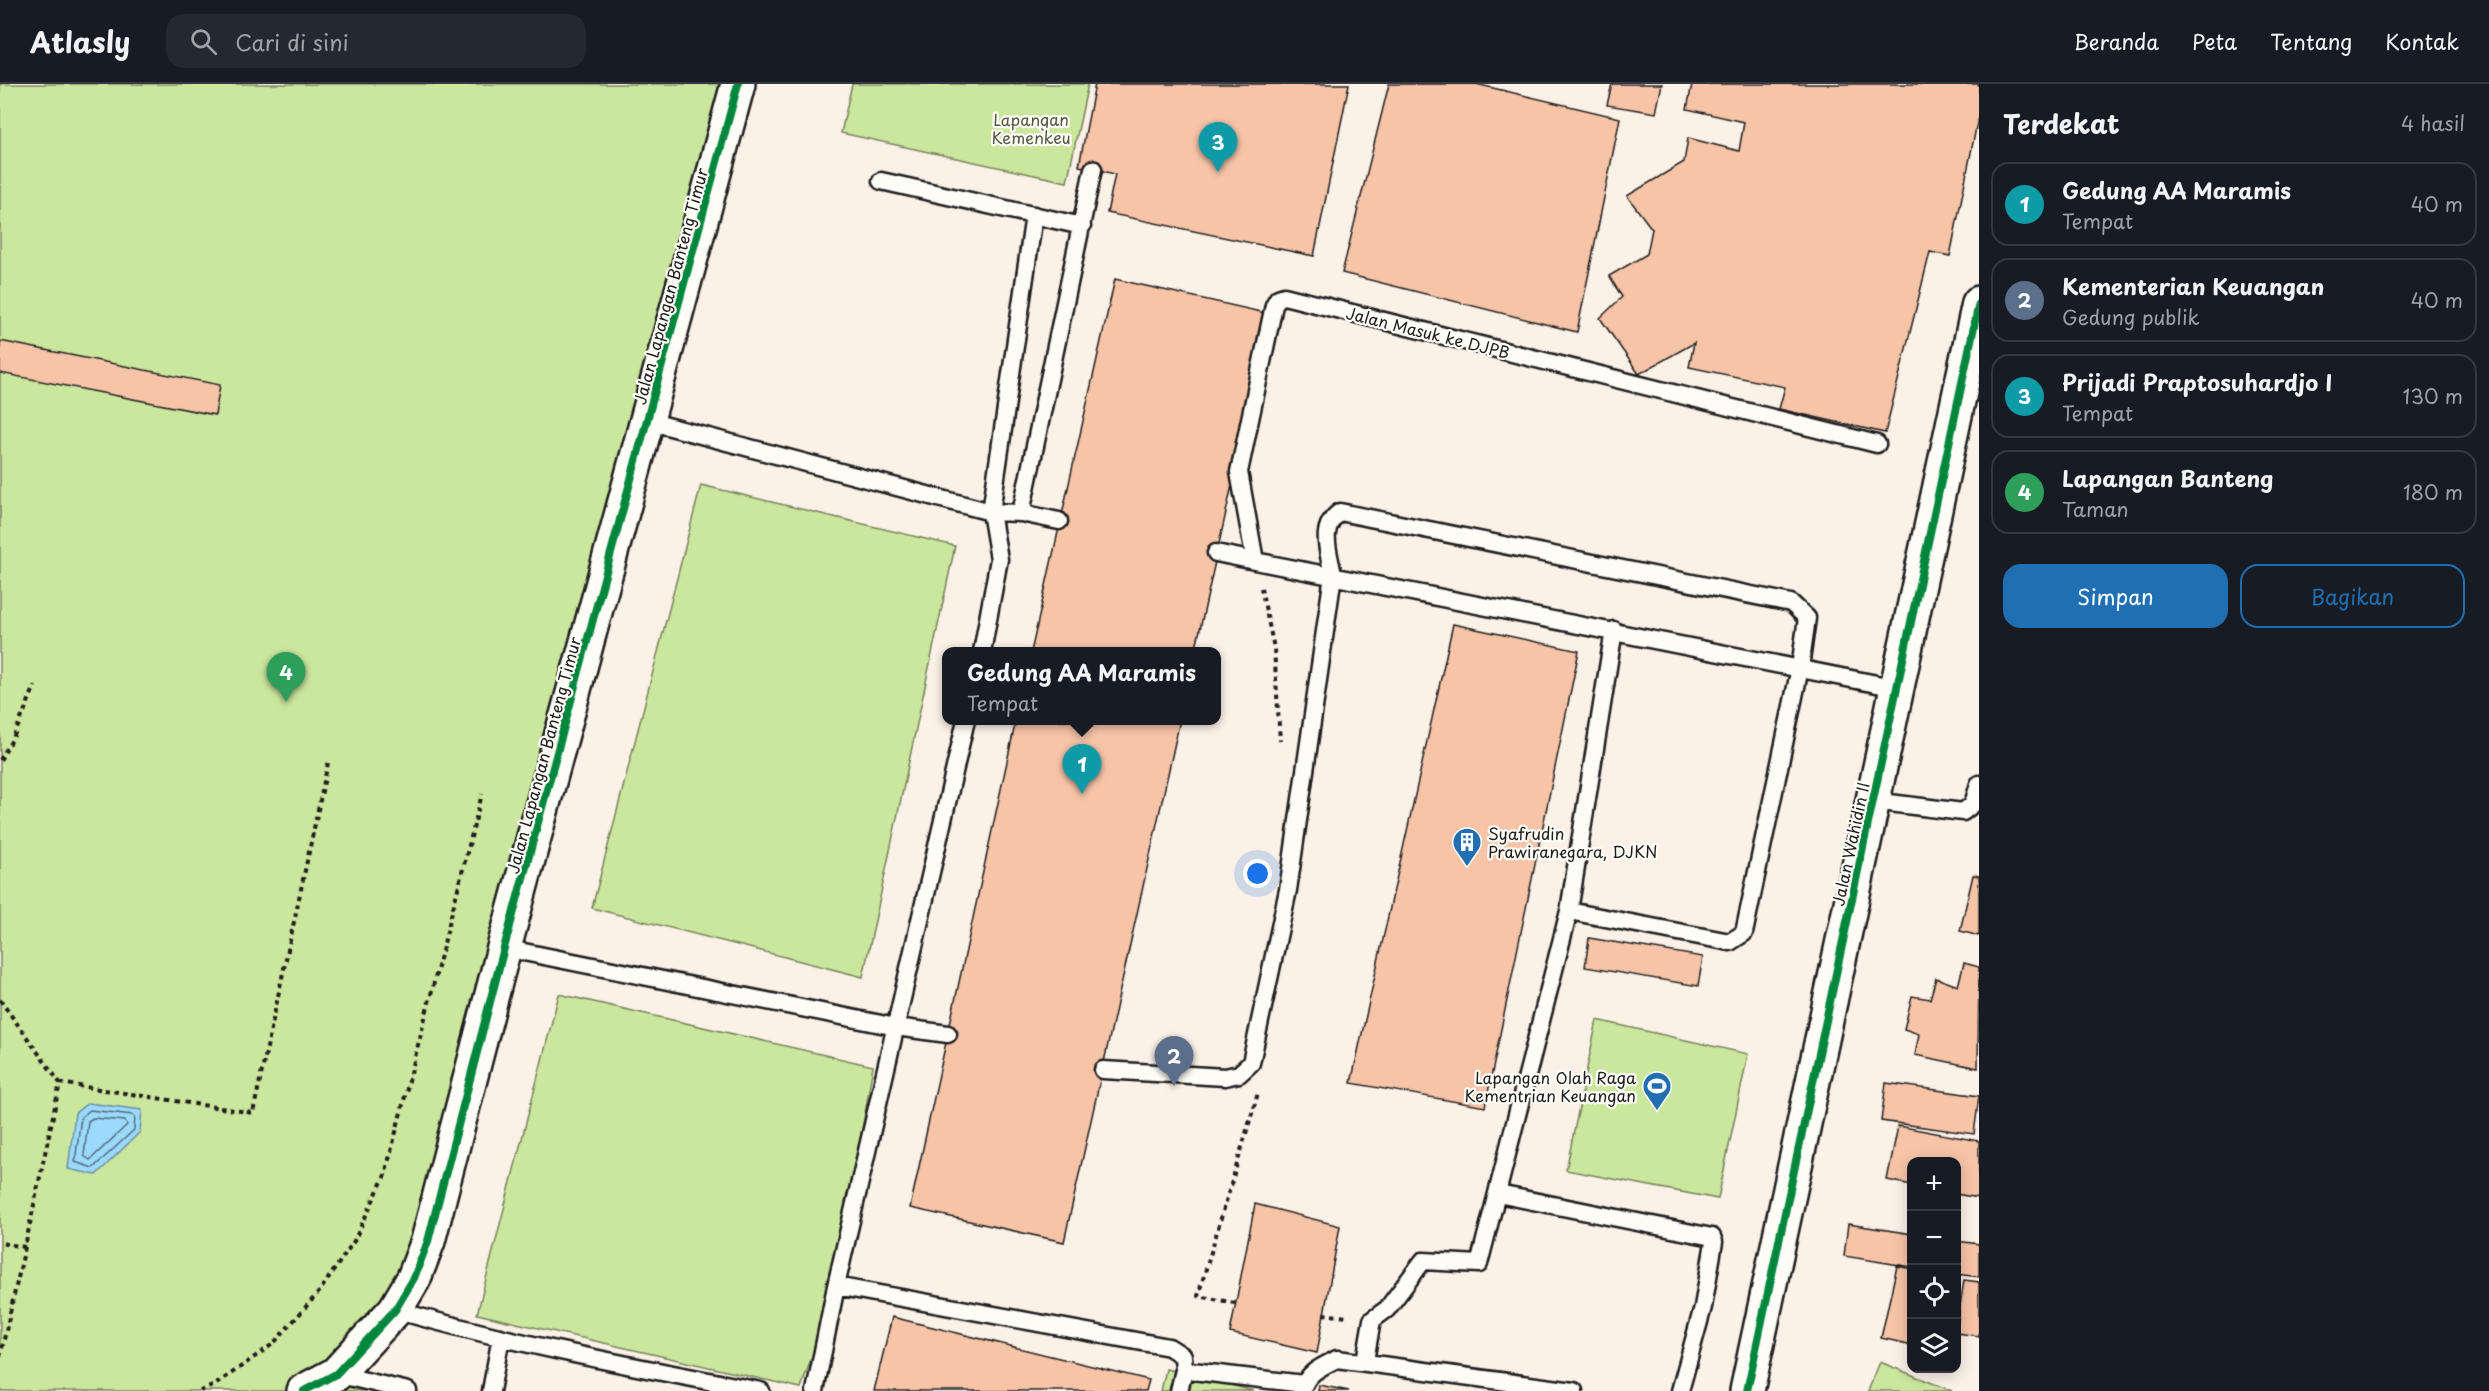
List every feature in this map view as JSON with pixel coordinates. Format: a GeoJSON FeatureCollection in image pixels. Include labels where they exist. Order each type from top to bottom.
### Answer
{"type":"FeatureCollection","features":[{"type":"Feature","properties":{"kind":"street","name":"Jalan Lapangan Banteng Timur"},"geometry":{"type":"LineString","coordinates":[[304,1391],[336,1374],[395,1310],[414,1278],[428,1241],[504,948],[738,84]]}},
{"type":"Feature","properties":{"kind":"street","name":"Jalan Wahidin II"},"geometry":{"type":"LineString","coordinates":[[1748,1391],[1979,303]]}},
{"type":"Feature","properties":{"kind":"lane"},"geometry":{"type":"LineString","coordinates":[[1021,513],[1093,169]]}},
{"type":"Feature","properties":{"kind":"lane"},"geometry":{"type":"LineString","coordinates":[[881,181],[1082,226]]}},
{"type":"Feature","properties":{"kind":"lane"},"geometry":{"type":"LineString","coordinates":[[983,647],[999,559],[991,512],[1034,215]]}},
{"type":"Feature","properties":{"kind":"lane","name":"Jalan Masuk ke DJPB"},"geometry":{"type":"LineString","coordinates":[[1255,561],[1239,472],[1274,305],[1278,298],[1284,296],[1877,444]]}},
{"type":"Feature","properties":{"kind":"lane"},"geometry":{"type":"LineString","coordinates":[[648,421],[991,512],[1021,513],[1059,521]]}},
{"type":"Feature","properties":{"kind":"lane"},"geometry":{"type":"LineString","coordinates":[[1103,1070],[1225,1077],[1239,1074],[1251,1063],[1288,890],[1334,575],[1327,527],[1331,518],[1340,512],[1791,603],[1807,618],[1800,668],[1744,933],[1730,942],[1569,911]]}},
{"type":"Feature","properties":{"kind":"lane"},"geometry":{"type":"LineString","coordinates":[[1216,553],[1614,630],[1897,688]]}},
{"type":"Feature","properties":{"kind":"lane"},"geometry":{"type":"LineString","coordinates":[[1365,1361],[1372,1320],[1387,1309],[1419,1263],[1431,1259],[1479,1264],[1569,911],[1614,630]]}},
{"type":"Feature","properties":{"kind":"lane"},"geometry":{"type":"LineString","coordinates":[[815,1391],[965,725]]}},
{"type":"Feature","properties":{"kind":"lane"},"geometry":{"type":"LineString","coordinates":[[1873,801],[1963,812],[1973,804],[1979,784]]}},
{"type":"Feature","properties":{"kind":"lane"},"geometry":{"type":"LineString","coordinates":[[504,948],[896,1027],[948,1034]]}},
{"type":"Feature","properties":{"kind":"lane"},"geometry":{"type":"LineString","coordinates":[[1498,1194],[1712,1237],[1714,1242],[1703,1307],[1680,1391]]}},
{"type":"Feature","properties":{"kind":"lane"},"geometry":{"type":"LineString","coordinates":[[837,1286],[1168,1347],[1183,1356],[1184,1370],[1179,1391]]}},
{"type":"Feature","properties":{"kind":"lane"},"geometry":{"type":"LineString","coordinates":[[395,1310],[633,1367],[761,1391]]}},
{"type":"Feature","properties":{"kind":"lane"},"geometry":{"type":"LineString","coordinates":[[491,1391],[501,1337]]}},
{"type":"Feature","properties":{"kind":"lane"},"geometry":{"type":"LineString","coordinates":[[1184,1370],[1303,1387],[1313,1371],[1337,1359],[1484,1378],[1501,1383],[1574,1391]]}},
{"type":"Feature","properties":{"kind":"lane"},"geometry":{"type":"LineString","coordinates":[[336,1374],[408,1391]]}},
{"type":"Feature","properties":{"kind":"path"},"geometry":{"type":"LineString","coordinates":[[0,760],[13,738],[35,686]]}},
{"type":"Feature","properties":{"kind":"path"},"geometry":{"type":"LineString","coordinates":[[0,1000],[60,1083],[253,1113],[328,763]]}},
{"type":"Feature","properties":{"kind":"path"},"geometry":{"type":"LineString","coordinates":[[200,1391],[215,1385],[273,1344],[319,1292],[354,1241],[385,1175],[482,794]]}},
{"type":"Feature","properties":{"kind":"path"},"geometry":{"type":"LineString","coordinates":[[0,1357],[60,1083]]}},
{"type":"Feature","properties":{"kind":"path"},"geometry":{"type":"LineString","coordinates":[[0,1243],[25,1247]]}},
{"type":"Feature","properties":{"kind":"path"},"geometry":{"type":"LineString","coordinates":[[1225,1300],[1235,1303]]}},
{"type":"Feature","properties":{"kind":"green space"},"geometry":{"type":"Polygon","coordinates":[[[0,84],[738,84],[414,1278],[336,1373],[408,1391],[0,1391],[0,84]]]}},
{"type":"Feature","properties":{"kind":"green space","name":"Lapangan Kemenkeu"},"geometry":{"type":"Polygon","coordinates":[[[852,84],[1088,84],[1067,182],[841,133],[852,84]]]}},
{"type":"Feature","properties":{"kind":"green space"},"geometry":{"type":"Polygon","coordinates":[[[701,485],[955,546],[863,977],[592,908],[701,485]]]}},
{"type":"Feature","properties":{"kind":"green space"},"geometry":{"type":"Polygon","coordinates":[[[559,994],[873,1066],[836,1286],[801,1388],[477,1314],[559,994]]]}},
{"type":"Feature","properties":{"kind":"green space","name":"Lapangan Olah Raga Kementrian Keuangan"},"geometry":{"type":"Polygon","coordinates":[[[1597,1020],[1748,1054],[1718,1199],[1566,1170],[1597,1020]]]}},
{"type":"Feature","properties":{"kind":"green space"},"geometry":{"type":"Polygon","coordinates":[[[1880,1362],[1952,1391],[1868,1391],[1880,1362]]]}},
{"type":"Feature","properties":{"kind":"green space"},"geometry":{"type":"Polygon","coordinates":[[[1166,1369],[1254,1391],[1161,1391],[1166,1369]]]}},
{"type":"Feature","properties":{"kind":"water"},"geometry":{"type":"Polygon","coordinates":[[[88,1103],[142,1110],[140,1132],[96,1175],[68,1169],[75,1113],[88,1103]]]}},
{"type":"Feature","properties":{"kind":"building"},"geometry":{"type":"Polygon","coordinates":[[[1095,84],[1349,84],[1314,256],[1107,213],[1115,174],[1079,166],[1095,84]]]}},
{"type":"Feature","properties":{"kind":"building"},"geometry":{"type":"Polygon","coordinates":[[[1389,84],[1476,84],[1620,118],[1577,332],[1342,273],[1389,84]]]}},
{"type":"Feature","properties":{"kind":"building"},"geometry":{"type":"Polygon","coordinates":[[[1612,84],[1662,84],[1656,113],[1607,105],[1612,84]]]}},
{"type":"Feature","properties":{"kind":"building"},"geometry":{"type":"Polygon","coordinates":[[[1692,84],[1979,84],[1979,113],[1950,256],[1930,252],[1885,433],[1779,409],[1785,387],[1689,367],[1694,343],[1639,374],[1600,318],[1622,297],[1609,276],[1647,254],[1652,229],[1627,196],[1684,162],[1688,138],[1739,151],[1744,122],[1687,109],[1692,84]]]}},
{"type":"Feature","properties":{"kind":"building"},"geometry":{"type":"Polygon","coordinates":[[[1115,279],[1270,314],[1196,647],[1032,647],[1115,279]]]}},
{"type":"Feature","properties":{"kind":"building"},"geometry":{"type":"Polygon","coordinates":[[[0,341],[220,385],[215,415],[0,373],[0,341]]]}},
{"type":"Feature","properties":{"kind":"building","name":"Syafrudin Prawiranegara, DJKN"},"geometry":{"type":"Polygon","coordinates":[[[1453,624],[1579,651],[1485,1107],[1351,1083],[1453,624]]]}},
{"type":"Feature","properties":{"kind":"building"},"geometry":{"type":"Polygon","coordinates":[[[1015,725],[1179,725],[1064,1242],[910,1208],[1015,725]]]}},
{"type":"Feature","properties":{"kind":"building"},"geometry":{"type":"Polygon","coordinates":[[[1973,875],[1979,876],[1979,936],[1960,931],[1973,875]]]}},
{"type":"Feature","properties":{"kind":"building"},"geometry":{"type":"Polygon","coordinates":[[[1589,938],[1703,957],[1698,986],[1585,967],[1589,938]]]}},
{"type":"Feature","properties":{"kind":"building"},"geometry":{"type":"Polygon","coordinates":[[[1964,963],[1979,967],[1978,1068],[1915,1055],[1919,1034],[1904,1029],[1912,996],[1930,999],[1936,978],[1958,986],[1964,963]]]}},
{"type":"Feature","properties":{"kind":"building"},"geometry":{"type":"Polygon","coordinates":[[[1886,1083],[1979,1096],[1974,1134],[1881,1121],[1886,1083]]]}},
{"type":"Feature","properties":{"kind":"building"},"geometry":{"type":"Polygon","coordinates":[[[1898,1126],[1979,1141],[1979,1198],[1961,1195],[1961,1157],[1907,1157],[1907,1184],[1887,1180],[1898,1126]]]}},
{"type":"Feature","properties":{"kind":"building"},"geometry":{"type":"Polygon","coordinates":[[[1255,1204],[1340,1226],[1317,1353],[1230,1333],[1255,1204]]]}},
{"type":"Feature","properties":{"kind":"building"},"geometry":{"type":"Polygon","coordinates":[[[1848,1224],[1907,1233],[1907,1266],[1844,1256],[1848,1224]]]}},
{"type":"Feature","properties":{"kind":"building"},"geometry":{"type":"Polygon","coordinates":[[[1961,1242],[1979,1244],[1979,1277],[1961,1275],[1961,1242]]]}},
{"type":"Feature","properties":{"kind":"building"},"geometry":{"type":"Polygon","coordinates":[[[1897,1266],[1907,1268],[1907,1344],[1881,1338],[1897,1266]]]}},
{"type":"Feature","properties":{"kind":"building"},"geometry":{"type":"Polygon","coordinates":[[[1964,1280],[1979,1282],[1979,1336],[1961,1334],[1961,1300],[1964,1280]]]}},
{"type":"Feature","properties":{"kind":"building"},"geometry":{"type":"Polygon","coordinates":[[[892,1317],[1149,1380],[1146,1391],[874,1391],[892,1317]]]}},
{"type":"Feature","properties":{"kind":"building"},"geometry":{"type":"Polygon","coordinates":[[[1319,1385],[1349,1391],[1318,1391],[1319,1385]]]}},
{"type":"Feature","properties":{"kind":"cycle path"},"geometry":{"type":"LineString","coordinates":[[304,1391],[336,1374],[395,1310],[414,1278],[428,1241],[504,948],[738,84]]}},
{"type":"Feature","properties":{"kind":"cycle path"},"geometry":{"type":"LineString","coordinates":[[1747,1391],[1979,303]]}},
{"type":"Feature","properties":{"kind":"place","name":"Prijadi Praptosuhardjo I"},"geometry":{"type":"Point","coordinates":[1218,172]}},
{"type":"Feature","properties":{"kind":"place","name":"Lapangan Banteng"},"geometry":{"type":"Point","coordinates":[286,702]}},
{"type":"Feature","properties":{"kind":"place","name":"Gedung AA Maramis"},"geometry":{"type":"Point","coordinates":[1082,794]}},
{"type":"Feature","properties":{"kind":"place","name":"Syafrudin Prawiranegara, DJKN"},"geometry":{"type":"Point","coordinates":[1467,868]}},
{"type":"Feature","properties":{"kind":"place","name":"Kementerian Keuangan"},"geometry":{"type":"Point","coordinates":[1174,1086]}},
{"type":"Feature","properties":{"kind":"place","name":"Lapangan Olah Raga Kementrian Keuangan"},"geometry":{"type":"Point","coordinates":[1657,1112]}}]}
